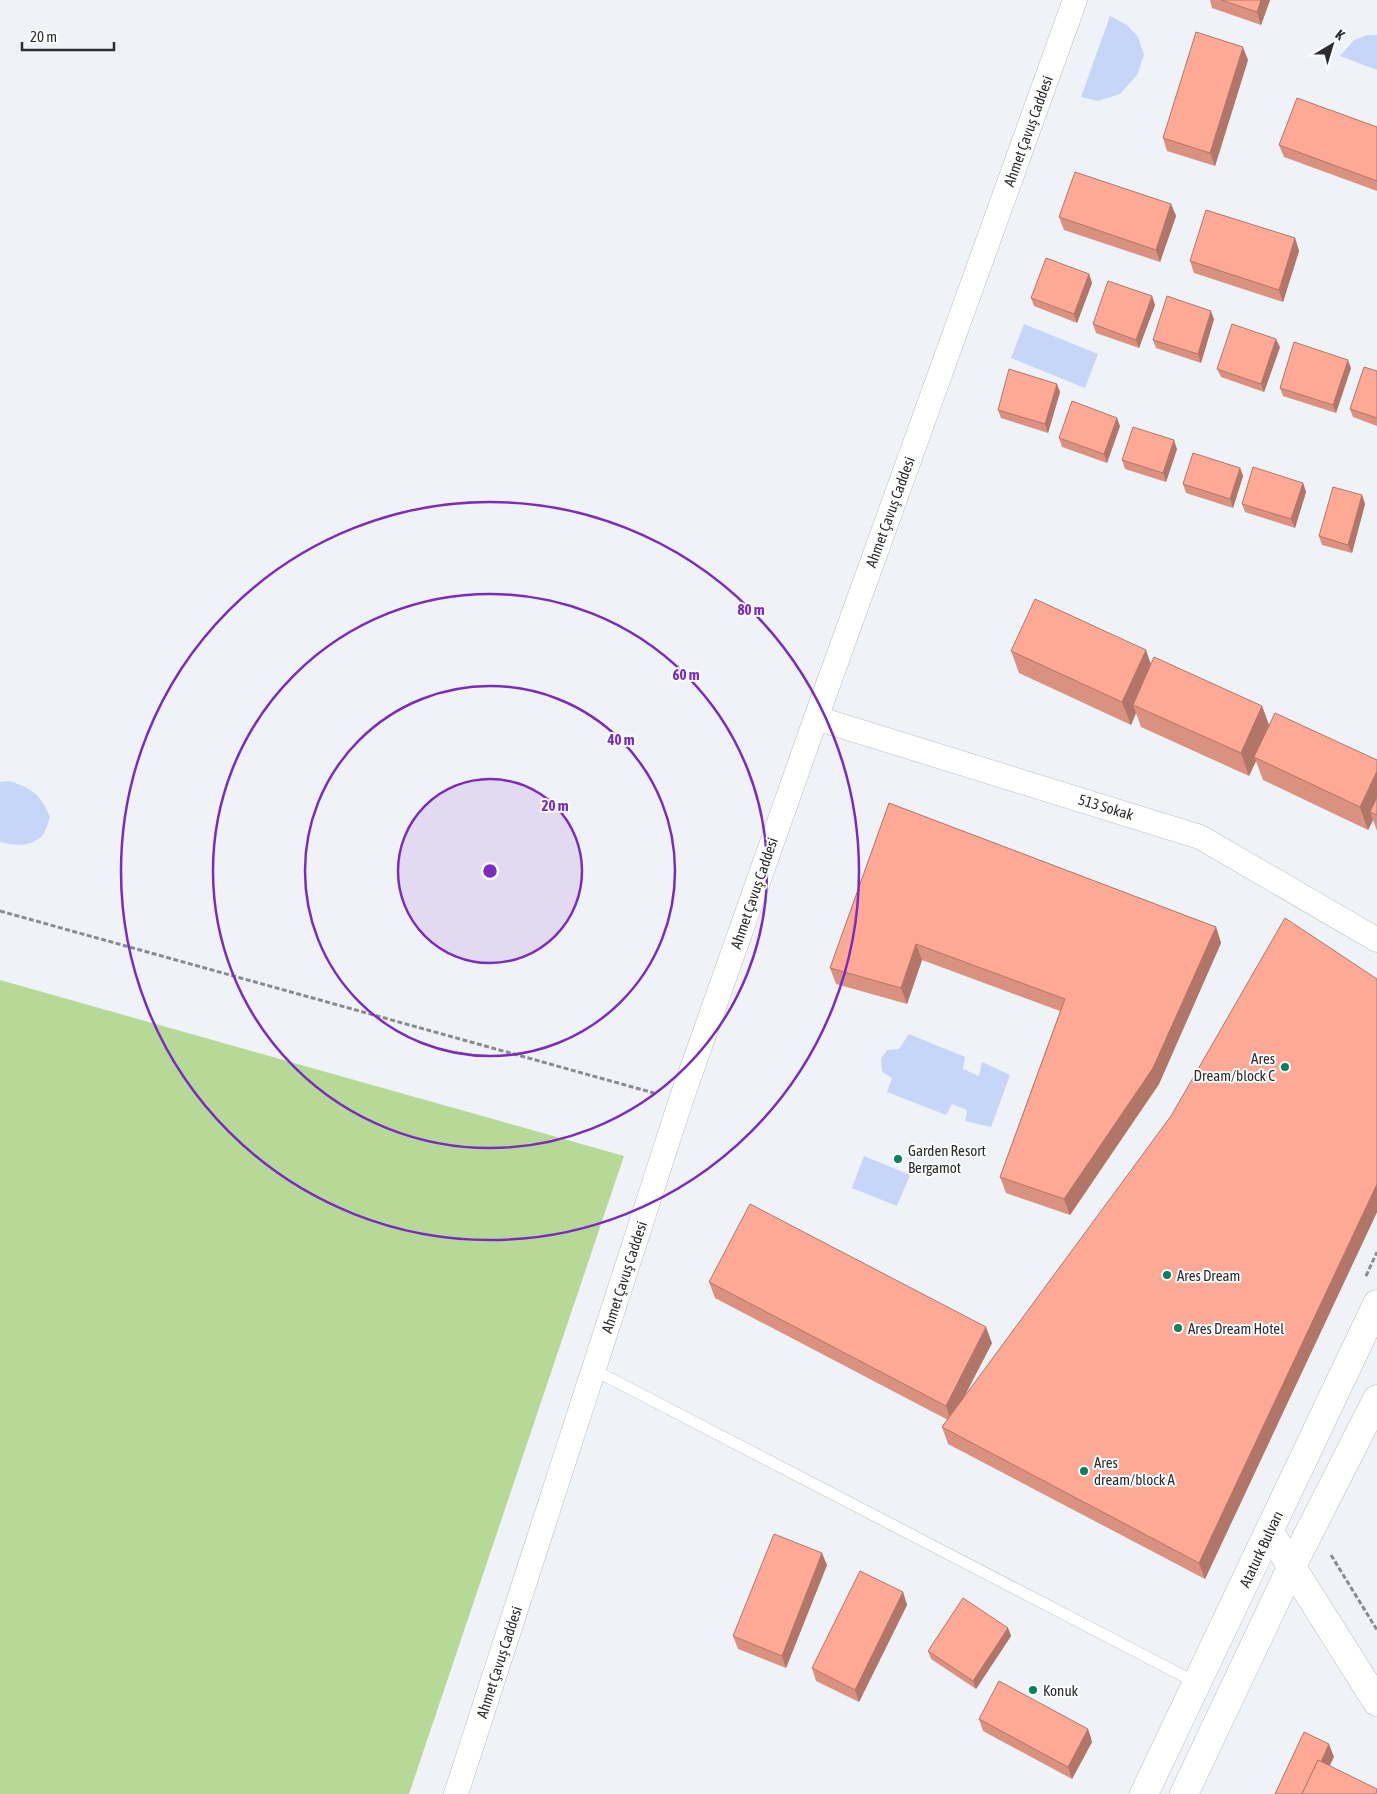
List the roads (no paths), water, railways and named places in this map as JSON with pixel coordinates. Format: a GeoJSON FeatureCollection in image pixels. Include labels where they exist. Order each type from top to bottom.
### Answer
{"type":"FeatureCollection","features":[{"type":"Feature","properties":{"kind":"main road","name":"Ataturk Bulvarı"},"geometry":{"type":"LineString","coordinates":[[1144,1794],[1377,1304]]}},
{"type":"Feature","properties":{"kind":"main road"},"geometry":{"type":"LineString","coordinates":[[1184,1794],[1292,1566],[1377,1399]]}},
{"type":"Feature","properties":{"kind":"main road"},"geometry":{"type":"LineString","coordinates":[[1269,1531],[1377,1702]]}},
{"type":"Feature","properties":{"kind":"street","name":"Ahmet Çavuş Caddesi"},"geometry":{"type":"LineString","coordinates":[[456,1794],[681,1100],[816,718],[1075,0]]}},
{"type":"Feature","properties":{"kind":"street","name":"513 Sokak"},"geometry":{"type":"LineString","coordinates":[[816,718],[1200,837],[1377,940]]}},
{"type":"Feature","properties":{"kind":"lane"},"geometry":{"type":"LineString","coordinates":[[594,1370],[1197,1683]]}},
{"type":"Feature","properties":{"kind":"water"},"geometry":{"type":"Polygon","coordinates":[[[1110,16],[1127,25],[1138,37],[1144,55],[1137,75],[1120,94],[1098,101],[1081,97],[1110,16]]]}},
{"type":"Feature","properties":{"kind":"water"},"geometry":{"type":"Polygon","coordinates":[[[1368,35],[1377,35],[1377,70],[1340,56],[1354,40],[1368,35]]]}},
{"type":"Feature","properties":{"kind":"water"},"geometry":{"type":"Polygon","coordinates":[[[1024,324],[1098,354],[1085,388],[1011,358],[1024,324]]]}},
{"type":"Feature","properties":{"kind":"water"},"geometry":{"type":"Polygon","coordinates":[[[9,781],[24,786],[35,793],[50,817],[42,836],[28,844],[17,845],[0,842],[0,782],[9,781]]]}},
{"type":"Feature","properties":{"kind":"water"},"geometry":{"type":"Polygon","coordinates":[[[909,1034],[965,1057],[963,1069],[979,1076],[982,1062],[1010,1075],[991,1127],[965,1121],[967,1110],[952,1104],[946,1115],[887,1092],[892,1078],[882,1072],[881,1059],[887,1050],[899,1049],[909,1034]]]}},
{"type":"Feature","properties":{"kind":"water"},"geometry":{"type":"Polygon","coordinates":[[[864,1156],[910,1175],[897,1206],[852,1188],[864,1156]]]}},
{"type":"Feature","properties":{"kind":"place","name":"Ares Dream/block C"},"geometry":{"type":"Point","coordinates":[1285,1067]}},
{"type":"Feature","properties":{"kind":"place","name":"Garden Resort Bergamot"},"geometry":{"type":"Point","coordinates":[898,1159]}},
{"type":"Feature","properties":{"kind":"place","name":"Ares Dream"},"geometry":{"type":"Point","coordinates":[1167,1275]}},
{"type":"Feature","properties":{"kind":"place","name":"Ares Dream Hotel"},"geometry":{"type":"Point","coordinates":[1178,1328]}},
{"type":"Feature","properties":{"kind":"place","name":"Ares dream/block A"},"geometry":{"type":"Point","coordinates":[1084,1471]}},
{"type":"Feature","properties":{"kind":"place","name":"Konuk"},"geometry":{"type":"Point","coordinates":[1033,1690]}}]}
